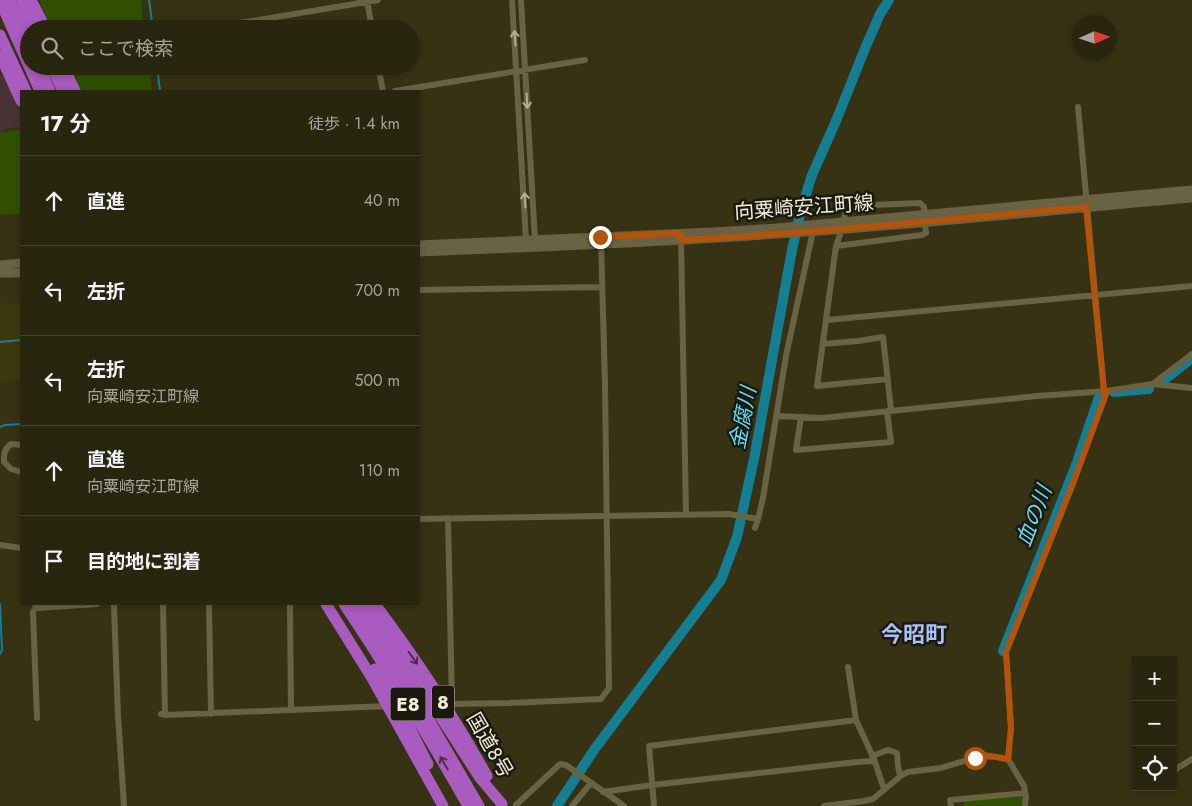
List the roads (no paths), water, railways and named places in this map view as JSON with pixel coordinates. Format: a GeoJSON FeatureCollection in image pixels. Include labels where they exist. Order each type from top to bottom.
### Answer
{"type":"FeatureCollection","features":[{"type":"Feature","properties":{"kind":"highway"},"geometry":{"type":"LineString","coordinates":[[10,0],[20,23]]}},
{"type":"Feature","properties":{"kind":"highway"},"geometry":{"type":"LineString","coordinates":[[22,0],[30,20]]}},
{"type":"Feature","properties":{"kind":"highway"},"geometry":{"type":"LineString","coordinates":[[31,0],[41,20]]}},
{"type":"Feature","properties":{"kind":"highway"},"geometry":{"type":"LineString","coordinates":[[0,1],[20,46]]}},
{"type":"Feature","properties":{"kind":"highway"},"geometry":{"type":"LineString","coordinates":[[1,45],[25,90]]}},
{"type":"Feature","properties":{"kind":"highway"},"geometry":{"type":"LineString","coordinates":[[1,45],[20,98]]}},
{"type":"Feature","properties":{"kind":"highway"},"geometry":{"type":"LineString","coordinates":[[33,75],[40,90]]}},
{"type":"Feature","properties":{"kind":"highway"},"geometry":{"type":"LineString","coordinates":[[43,75],[50,90]]}},
{"type":"Feature","properties":{"kind":"highway"},"geometry":{"type":"LineString","coordinates":[[55,75],[63,90]]}},
{"type":"Feature","properties":{"kind":"highway"},"geometry":{"type":"LineString","coordinates":[[67,75],[75,90]]}},
{"type":"Feature","properties":{"kind":"highway"},"geometry":{"type":"LineString","coordinates":[[327,605],[388,706],[443,806]]}},
{"type":"Feature","properties":{"kind":"highway"},"geometry":{"type":"LineString","coordinates":[[335,605],[398,706],[448,806]]}},
{"type":"Feature","properties":{"kind":"highway","name":"E8"},"geometry":{"type":"LineString","coordinates":[[345,605],[444,762],[468,806]]}},
{"type":"Feature","properties":{"kind":"highway","name":"E8"},"geometry":{"type":"LineString","coordinates":[[357,605],[418,701],[479,806]]}},
{"type":"Feature","properties":{"kind":"highway"},"geometry":{"type":"LineString","coordinates":[[366,605],[480,778],[503,805]]}},
{"type":"Feature","properties":{"kind":"highway","name":"国道8号"},"geometry":{"type":"LineString","coordinates":[[377,605],[450,706],[503,805]]}},
{"type":"Feature","properties":{"kind":"main road","name":"向粟崎安江町線"},"geometry":{"type":"LineString","coordinates":[[1086,204],[1192,190]]}},
{"type":"Feature","properties":{"kind":"main road","name":"向粟崎安江町線"},"geometry":{"type":"LineString","coordinates":[[420,245],[601,241],[680,237],[925,219],[1086,204],[1192,198]]}},
{"type":"Feature","properties":{"kind":"main road","name":"向粟崎安江町線"},"geometry":{"type":"LineString","coordinates":[[420,252],[530,243]]}},
{"type":"Feature","properties":{"kind":"main road"},"geometry":{"type":"LineString","coordinates":[[0,265],[20,263]]}},
{"type":"Feature","properties":{"kind":"main road"},"geometry":{"type":"LineString","coordinates":[[0,273],[20,273]]}},
{"type":"Feature","properties":{"kind":"street"},"geometry":{"type":"LineString","coordinates":[[256,20],[378,0]]}},
{"type":"Feature","properties":{"kind":"street"},"geometry":{"type":"LineString","coordinates":[[512,0],[530,243]]}},
{"type":"Feature","properties":{"kind":"street"},"geometry":{"type":"LineString","coordinates":[[521,0],[526,69],[530,243]]}},
{"type":"Feature","properties":{"kind":"street"},"geometry":{"type":"LineString","coordinates":[[367,1],[370,20]]}},
{"type":"Feature","properties":{"kind":"street"},"geometry":{"type":"LineString","coordinates":[[401,90],[585,60]]}},
{"type":"Feature","properties":{"kind":"street"},"geometry":{"type":"LineString","coordinates":[[380,75],[383,90]]}},
{"type":"Feature","properties":{"kind":"street"},"geometry":{"type":"LineString","coordinates":[[1025,806],[1024,786],[1008,759],[1011,728],[1006,652],[1072,486],[1105,391],[1078,107]]}},
{"type":"Feature","properties":{"kind":"street"},"geometry":{"type":"LineString","coordinates":[[836,246],[926,233],[924,207],[920,203],[850,206],[844,218]]}},
{"type":"Feature","properties":{"kind":"street"},"geometry":{"type":"LineString","coordinates":[[755,528],[764,498],[786,356],[814,228]]}},
{"type":"Feature","properties":{"kind":"street"},"geometry":{"type":"LineString","coordinates":[[840,234],[836,246],[817,386],[888,379]]}},
{"type":"Feature","properties":{"kind":"street"},"geometry":{"type":"LineString","coordinates":[[680,237],[686,514]]}},
{"type":"Feature","properties":{"kind":"street"},"geometry":{"type":"LineString","coordinates":[[448,518],[450,706],[601,699],[609,688],[601,241]]}},
{"type":"Feature","properties":{"kind":"street"},"geometry":{"type":"LineString","coordinates":[[826,320],[1192,286]]}},
{"type":"Feature","properties":{"kind":"street"},"geometry":{"type":"LineString","coordinates":[[420,290],[602,287]]}},
{"type":"Feature","properties":{"kind":"street"},"geometry":{"type":"LineString","coordinates":[[801,417],[796,450],[891,442],[888,379],[883,337],[823,344]]}},
{"type":"Feature","properties":{"kind":"street"},"geometry":{"type":"LineString","coordinates":[[1152,384],[1192,354]]}},
{"type":"Feature","properties":{"kind":"street"},"geometry":{"type":"LineString","coordinates":[[777,416],[822,418],[889,410],[1105,391],[1152,384],[1192,388]]}},
{"type":"Feature","properties":{"kind":"street"},"geometry":{"type":"LineString","coordinates":[[20,446],[11,444],[4,452],[4,462],[11,469],[20,472]]}},
{"type":"Feature","properties":{"kind":"street"},"geometry":{"type":"LineString","coordinates":[[420,519],[729,514],[757,519]]}},
{"type":"Feature","properties":{"kind":"street"},"geometry":{"type":"LineString","coordinates":[[0,545],[20,548]]}},
{"type":"Feature","properties":{"kind":"street"},"geometry":{"type":"LineString","coordinates":[[37,718],[33,612],[35,605],[39,608],[74,605]]}},
{"type":"Feature","properties":{"kind":"street"},"geometry":{"type":"LineString","coordinates":[[114,605],[124,806]]}},
{"type":"Feature","properties":{"kind":"street"},"geometry":{"type":"LineString","coordinates":[[163,605],[163,715],[388,706]]}},
{"type":"Feature","properties":{"kind":"street"},"geometry":{"type":"LineString","coordinates":[[208,605],[211,714]]}},
{"type":"Feature","properties":{"kind":"street"},"geometry":{"type":"LineString","coordinates":[[290,605],[291,710]]}},
{"type":"Feature","properties":{"kind":"street"},"geometry":{"type":"LineString","coordinates":[[848,667],[856,720],[884,789]]}},
{"type":"Feature","properties":{"kind":"street"},"geometry":{"type":"LineString","coordinates":[[654,806],[648,746],[856,720]]}},
{"type":"Feature","properties":{"kind":"street"},"geometry":{"type":"LineString","coordinates":[[603,792],[857,762],[873,759],[888,750],[898,753],[900,776]]}},
{"type":"Feature","properties":{"kind":"street"},"geometry":{"type":"LineString","coordinates":[[824,806],[865,804],[900,776],[908,772],[951,766],[984,755],[1008,759]]}},
{"type":"Feature","properties":{"kind":"street"},"geometry":{"type":"LineString","coordinates":[[1177,768],[1192,759]]}},
{"type":"Feature","properties":{"kind":"street"},"geometry":{"type":"LineString","coordinates":[[516,805],[560,764],[566,765],[624,806]]}},
{"type":"Feature","properties":{"kind":"street"},"geometry":{"type":"LineString","coordinates":[[572,806],[589,782]]}},
{"type":"Feature","properties":{"kind":"street"},"geometry":{"type":"LineString","coordinates":[[951,806],[950,800],[1025,793]]}},
{"type":"Feature","properties":{"kind":"waterway"},"geometry":{"type":"LineString","coordinates":[[149,0],[152,20]]}},
{"type":"Feature","properties":{"kind":"waterway","name":"金腐川"},"geometry":{"type":"LineString","coordinates":[[557,806],[594,750],[721,580],[737,537],[754,459],[801,210],[812,175],[866,46],[880,14],[889,0]]}},
{"type":"Feature","properties":{"kind":"waterway"},"geometry":{"type":"LineString","coordinates":[[158,75],[160,90]]}},
{"type":"Feature","properties":{"kind":"waterway"},"geometry":{"type":"LineString","coordinates":[[0,342],[20,340]]}},
{"type":"Feature","properties":{"kind":"waterway","name":"血の川"},"geometry":{"type":"LineString","coordinates":[[1164,380],[1192,358]]}},
{"type":"Feature","properties":{"kind":"waterway","name":"血の川"},"geometry":{"type":"LineString","coordinates":[[1114,392],[1149,389]]}},
{"type":"Feature","properties":{"kind":"waterway","name":"血の川"},"geometry":{"type":"LineString","coordinates":[[1003,651],[1076,465],[1100,394]]}},
{"type":"Feature","properties":{"kind":"waterway"},"geometry":{"type":"LineString","coordinates":[[0,427],[20,424]]}},
{"type":"Feature","properties":{"kind":"waterway"},"geometry":{"type":"LineString","coordinates":[[0,604],[2,650],[0,654]]}},
{"type":"Feature","properties":{"kind":"district","name":"今昭町"},"geometry":{"type":"Point","coordinates":[914,634]}}]}
